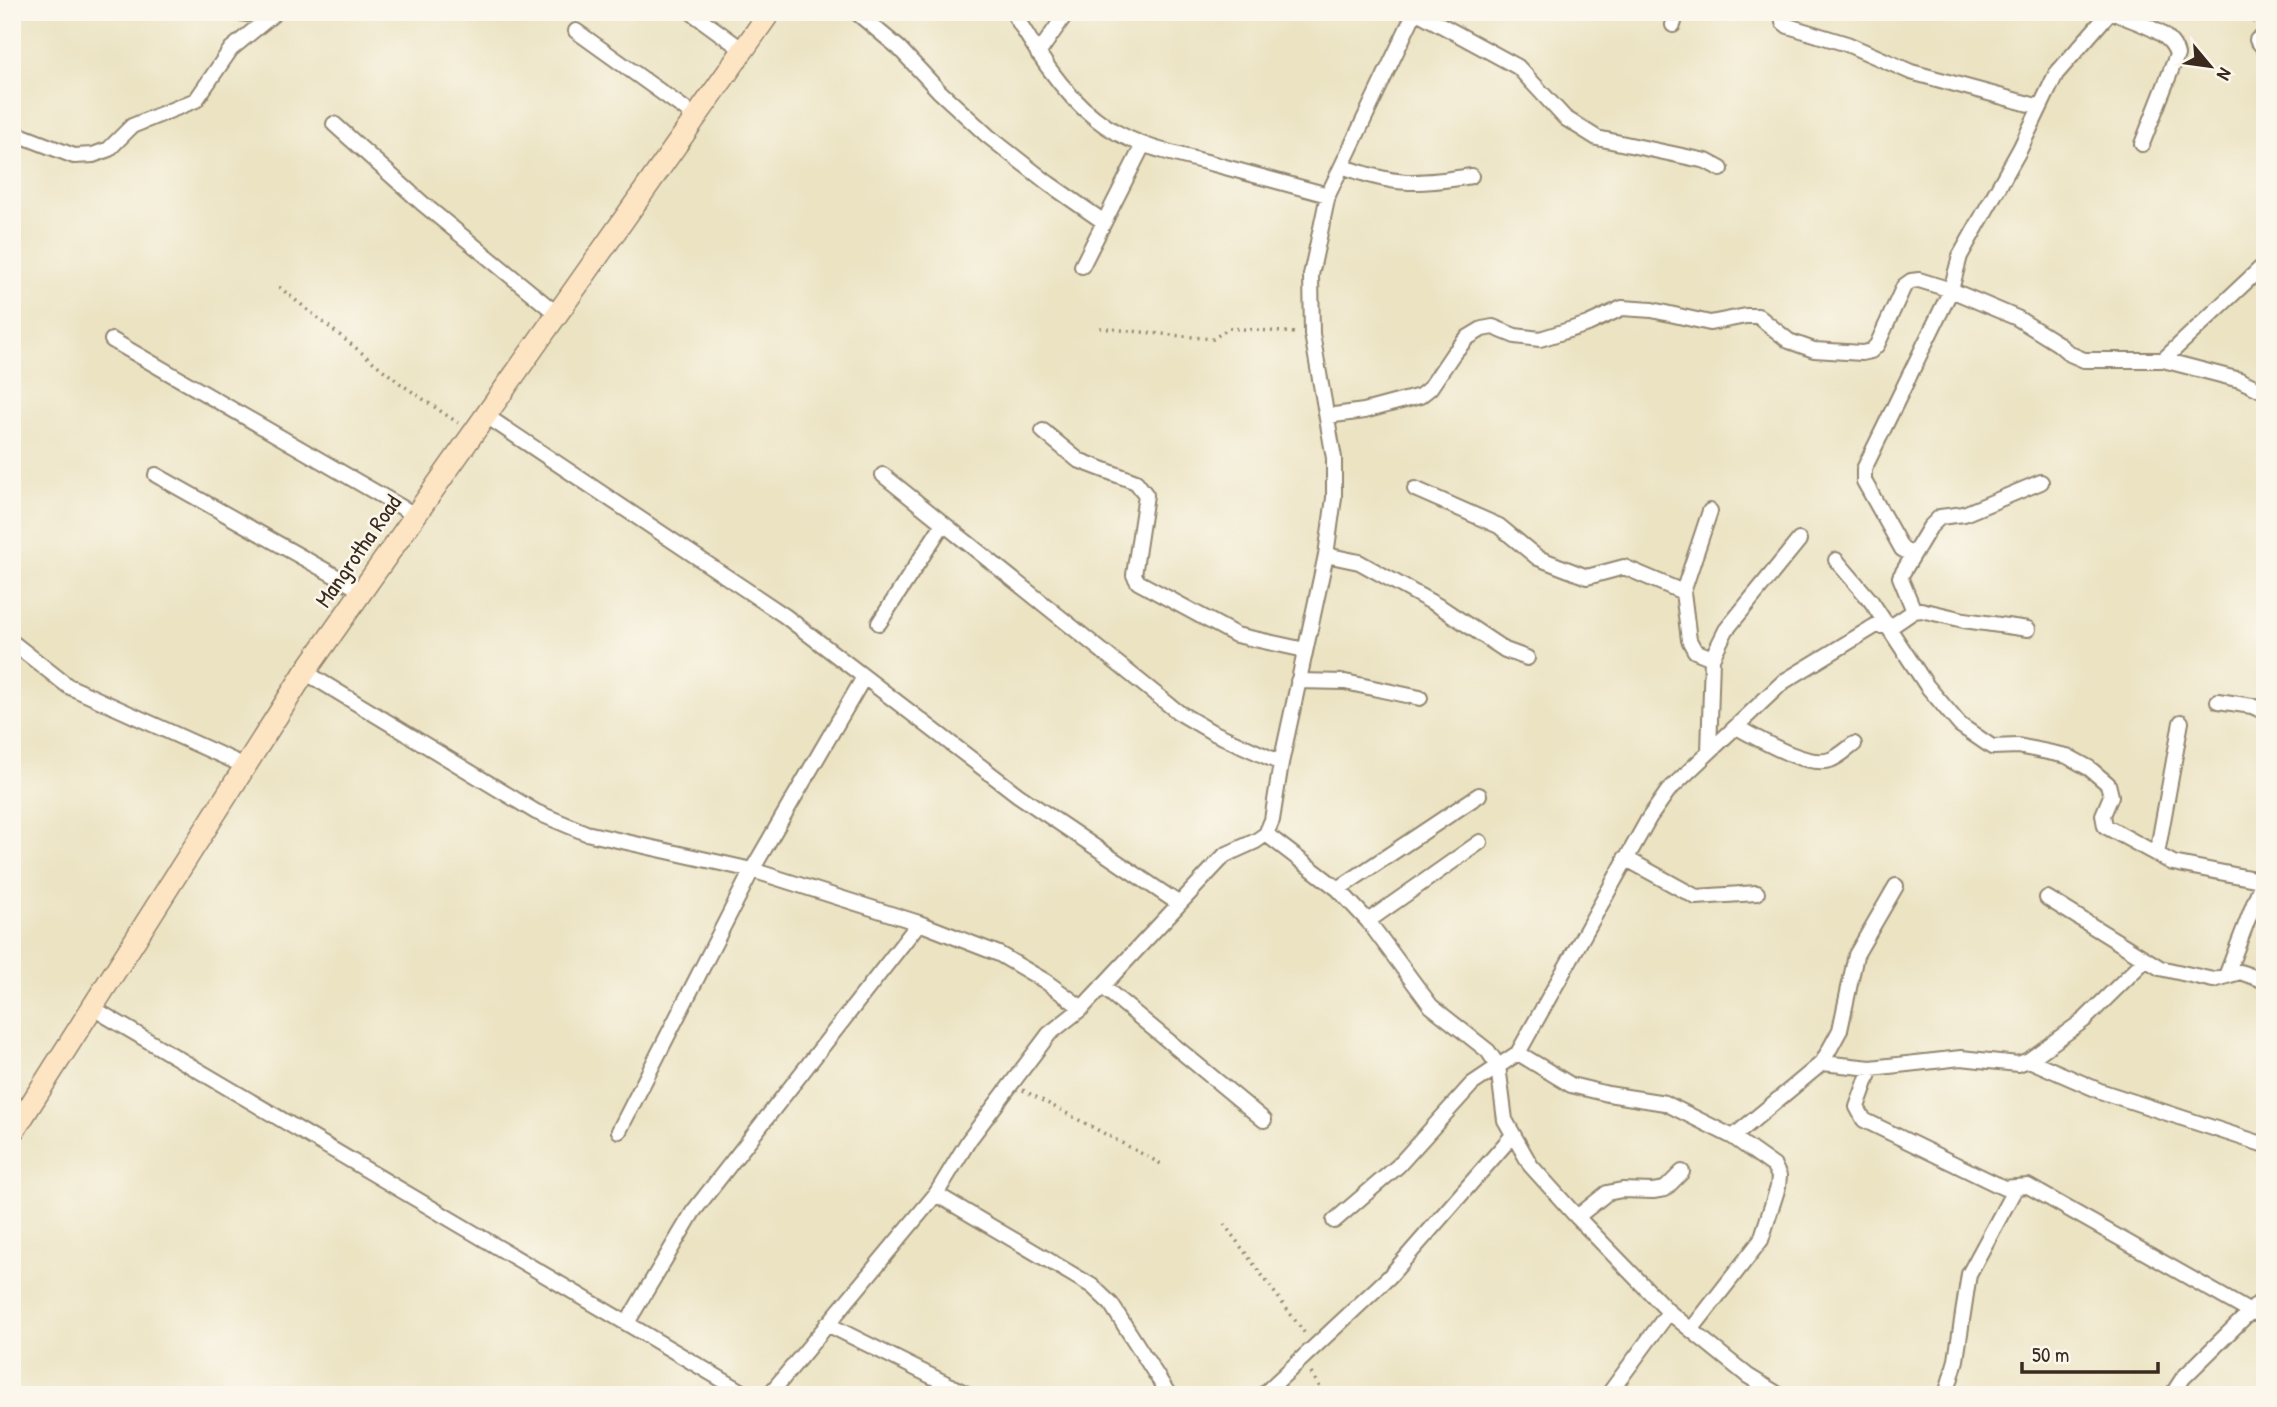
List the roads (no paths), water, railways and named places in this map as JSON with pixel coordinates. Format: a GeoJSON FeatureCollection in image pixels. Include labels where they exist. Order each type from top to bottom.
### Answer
{"type":"FeatureCollection","features":[{"type":"Feature","properties":{"kind":"main road","name":"Mangrotha Road"},"geometry":{"type":"LineString","coordinates":[[12,1134],[305,672],[770,12]]}},
{"type":"Feature","properties":{"kind":"street"},"geometry":{"type":"LineString","coordinates":[[233,12],[273,15]]}},
{"type":"Feature","properties":{"kind":"street"},"geometry":{"type":"LineString","coordinates":[[691,12],[743,50]]}},
{"type":"Feature","properties":{"kind":"street"},"geometry":{"type":"LineString","coordinates":[[856,12],[899,48],[939,91],[988,136],[1104,222]]}},
{"type":"Feature","properties":{"kind":"street"},"geometry":{"type":"LineString","coordinates":[[1013,12],[1038,54],[1078,102],[1094,118],[1114,131],[1143,145],[1328,195]]}},
{"type":"Feature","properties":{"kind":"street"},"geometry":{"type":"LineString","coordinates":[[1038,54],[1068,12]]}},
{"type":"Feature","properties":{"kind":"street"},"geometry":{"type":"LineString","coordinates":[[769,1395],[936,1194],[969,1140],[1049,1034],[1082,1008],[1224,855],[1266,834],[1272,820],[1298,681],[1326,555],[1334,498],[1334,458],[1312,334],[1311,275],[1328,195],[1416,12],[1518,67],[1565,118],[1589,135],[1706,161],[1721,169]]}},
{"type":"Feature","properties":{"kind":"street"},"geometry":{"type":"LineString","coordinates":[[1783,12],[1783,22],[1788,26],[1847,44],[1911,72],[2040,107]]}},
{"type":"Feature","properties":{"kind":"street"},"geometry":{"type":"LineString","coordinates":[[1913,555],[1902,549],[1864,481],[1864,468],[1951,290],[1960,256],[2020,149],[2056,74],[2111,12],[2168,38],[2175,46],[2177,55],[2142,144]]}},
{"type":"Feature","properties":{"kind":"street"},"geometry":{"type":"LineString","coordinates":[[12,132],[74,156],[93,155],[109,149],[132,126],[196,100],[232,49],[273,15]]}},
{"type":"Feature","properties":{"kind":"street"},"geometry":{"type":"LineString","coordinates":[[576,31],[696,117]]}},
{"type":"Feature","properties":{"kind":"street"},"geometry":{"type":"LineString","coordinates":[[334,124],[422,203],[556,314]]}},
{"type":"Feature","properties":{"kind":"street"},"geometry":{"type":"LineString","coordinates":[[1082,266],[1143,145]]}},
{"type":"Feature","properties":{"kind":"street"},"geometry":{"type":"LineString","coordinates":[[1342,166],[1373,178],[1401,183],[1426,183],[1471,176]]}},
{"type":"Feature","properties":{"kind":"street"},"geometry":{"type":"LineString","coordinates":[[2163,360],[2265,264]]}},
{"type":"Feature","properties":{"kind":"street"},"geometry":{"type":"LineString","coordinates":[[1327,416],[1364,411],[1420,396],[1430,388],[1452,354],[1467,338],[1482,329],[1493,327],[1515,336],[1540,339],[1588,324],[1622,308],[1652,310],[1710,323],[1758,316],[1788,341],[1814,350],[1862,353],[1871,351],[1877,345],[1905,286],[1911,281],[1919,280],[1951,290],[2017,318],[2070,354],[2084,360],[2163,360],[2240,380],[2265,393]]}},
{"type":"Feature","properties":{"kind":"street"},"geometry":{"type":"LineString","coordinates":[[112,340],[415,515]]}},
{"type":"Feature","properties":{"kind":"street"},"geometry":{"type":"LineString","coordinates":[[479,424],[785,616],[1018,795],[1178,903]]}},
{"type":"Feature","properties":{"kind":"street"},"geometry":{"type":"LineString","coordinates":[[1043,431],[1078,460],[1136,482],[1142,488],[1146,495],[1134,575],[1138,582],[1236,635],[1305,650]]}},
{"type":"Feature","properties":{"kind":"street"},"geometry":{"type":"LineString","coordinates":[[156,475],[362,591]]}},
{"type":"Feature","properties":{"kind":"street"},"geometry":{"type":"LineString","coordinates":[[883,475],[1178,712],[1212,732],[1282,763]]}},
{"type":"Feature","properties":{"kind":"street"},"geometry":{"type":"LineString","coordinates":[[1914,611],[1900,577],[1930,527],[1940,517],[1964,514],[2041,482]]}},
{"type":"Feature","properties":{"kind":"street"},"geometry":{"type":"LineString","coordinates":[[1415,489],[1499,526],[1538,558],[1587,577],[1624,567],[1683,592]]}},
{"type":"Feature","properties":{"kind":"street"},"geometry":{"type":"LineString","coordinates":[[1710,511],[1683,592],[1689,640],[1695,651],[1712,658]]}},
{"type":"Feature","properties":{"kind":"street"},"geometry":{"type":"LineString","coordinates":[[879,623],[943,524]]}},
{"type":"Feature","properties":{"kind":"street"},"geometry":{"type":"LineString","coordinates":[[1709,752],[1712,658],[1726,630],[1799,540]]}},
{"type":"Feature","properties":{"kind":"street"},"geometry":{"type":"LineString","coordinates":[[1326,555],[1359,562],[1442,608],[1504,650],[1527,658]]}},
{"type":"Feature","properties":{"kind":"street"},"geometry":{"type":"LineString","coordinates":[[1836,560],[1871,601],[1927,686],[1960,725],[1992,747],[2018,746],[2067,756],[2089,768],[2108,784],[2110,790],[2111,796],[2103,815],[2105,826],[2173,863],[2264,880],[2226,976]]}},
{"type":"Feature","properties":{"kind":"street"},"geometry":{"type":"LineString","coordinates":[[1334,1221],[1398,1166],[1472,1084],[1518,1054],[1649,817],[1668,791],[1783,682],[1875,626],[1895,624],[1914,611],[2028,629]]}},
{"type":"Feature","properties":{"kind":"street"},"geometry":{"type":"LineString","coordinates":[[12,642],[68,686],[245,766]]}},
{"type":"Feature","properties":{"kind":"street"},"geometry":{"type":"LineString","coordinates":[[305,672],[536,812],[586,833],[752,870],[919,923],[999,954],[1045,981],[1082,1008]]}},
{"type":"Feature","properties":{"kind":"street"},"geometry":{"type":"LineString","coordinates":[[619,1131],[752,870],[864,677]]}},
{"type":"Feature","properties":{"kind":"street"},"geometry":{"type":"LineString","coordinates":[[1298,681],[1345,682],[1420,698]]}},
{"type":"Feature","properties":{"kind":"street"},"geometry":{"type":"LineString","coordinates":[[2218,701],[2252,706],[2265,712]]}},
{"type":"Feature","properties":{"kind":"street"},"geometry":{"type":"LineString","coordinates":[[2157,854],[2181,722]]}},
{"type":"Feature","properties":{"kind":"street"},"geometry":{"type":"LineString","coordinates":[[1736,727],[1781,750],[1815,761],[1830,760],[1854,744]]}},
{"type":"Feature","properties":{"kind":"street"},"geometry":{"type":"LineString","coordinates":[[1338,889],[1479,795]]}},
{"type":"Feature","properties":{"kind":"street"},"geometry":{"type":"LineString","coordinates":[[1266,834],[1338,889],[1368,921],[1432,1006],[1488,1052],[1498,1066],[1506,1120],[1513,1135],[1531,1166],[1577,1217],[1669,1312],[1748,1376],[1779,1395]]}},
{"type":"Feature","properties":{"kind":"street"},"geometry":{"type":"LineString","coordinates":[[1368,921],[1480,842]]}},
{"type":"Feature","properties":{"kind":"street"},"geometry":{"type":"LineString","coordinates":[[1625,858],[1696,897],[1757,892]]}},
{"type":"Feature","properties":{"kind":"street"},"geometry":{"type":"LineString","coordinates":[[1733,1137],[1822,1063],[1840,1030],[1856,955],[1896,886]]}},
{"type":"Feature","properties":{"kind":"street"},"geometry":{"type":"LineString","coordinates":[[2048,898],[2160,968],[2213,980],[2241,972],[2265,981]]}},
{"type":"Feature","properties":{"kind":"street"},"geometry":{"type":"LineString","coordinates":[[626,1323],[693,1212],[919,923]]}},
{"type":"Feature","properties":{"kind":"street"},"geometry":{"type":"LineString","coordinates":[[1822,1063],[1871,1068],[1961,1058],[2018,1064],[2029,1060],[2084,1020],[2146,959]]}},
{"type":"Feature","properties":{"kind":"street"},"geometry":{"type":"LineString","coordinates":[[1102,986],[1264,1120]]}},
{"type":"Feature","properties":{"kind":"street"},"geometry":{"type":"LineString","coordinates":[[91,1007],[748,1395]]}},
{"type":"Feature","properties":{"kind":"street"},"geometry":{"type":"LineString","coordinates":[[1518,1054],[1571,1085],[1665,1103],[1733,1137],[1774,1166],[1779,1176],[1778,1186],[1761,1240],[1691,1330]]}},
{"type":"Feature","properties":{"kind":"street"},"geometry":{"type":"LineString","coordinates":[[2029,1060],[2100,1091],[2265,1145]]}},
{"type":"Feature","properties":{"kind":"street"},"geometry":{"type":"LineString","coordinates":[[1871,1068],[1857,1107],[1864,1120],[2004,1188],[2028,1186],[2252,1313]]}},
{"type":"Feature","properties":{"kind":"street"},"geometry":{"type":"LineString","coordinates":[[1263,1395],[1389,1277],[1513,1135]]}},
{"type":"Feature","properties":{"kind":"street"},"geometry":{"type":"LineString","coordinates":[[1577,1217],[1607,1193],[1622,1190],[1653,1192],[1665,1189],[1682,1172]]}},
{"type":"Feature","properties":{"kind":"street"},"geometry":{"type":"LineString","coordinates":[[1946,1395],[1956,1360],[1969,1274],[2016,1187]]}},
{"type":"Feature","properties":{"kind":"street"},"geometry":{"type":"LineString","coordinates":[[936,1194],[1092,1286],[1111,1304],[1169,1395]]}},
{"type":"Feature","properties":{"kind":"street"},"geometry":{"type":"LineString","coordinates":[[2172,1395],[2183,1378],[2252,1313],[2265,1297]]}},
{"type":"Feature","properties":{"kind":"street"},"geometry":{"type":"LineString","coordinates":[[1608,1395],[1669,1312]]}},
{"type":"Feature","properties":{"kind":"street"},"geometry":{"type":"LineString","coordinates":[[827,1324],[970,1395]]}}]}
